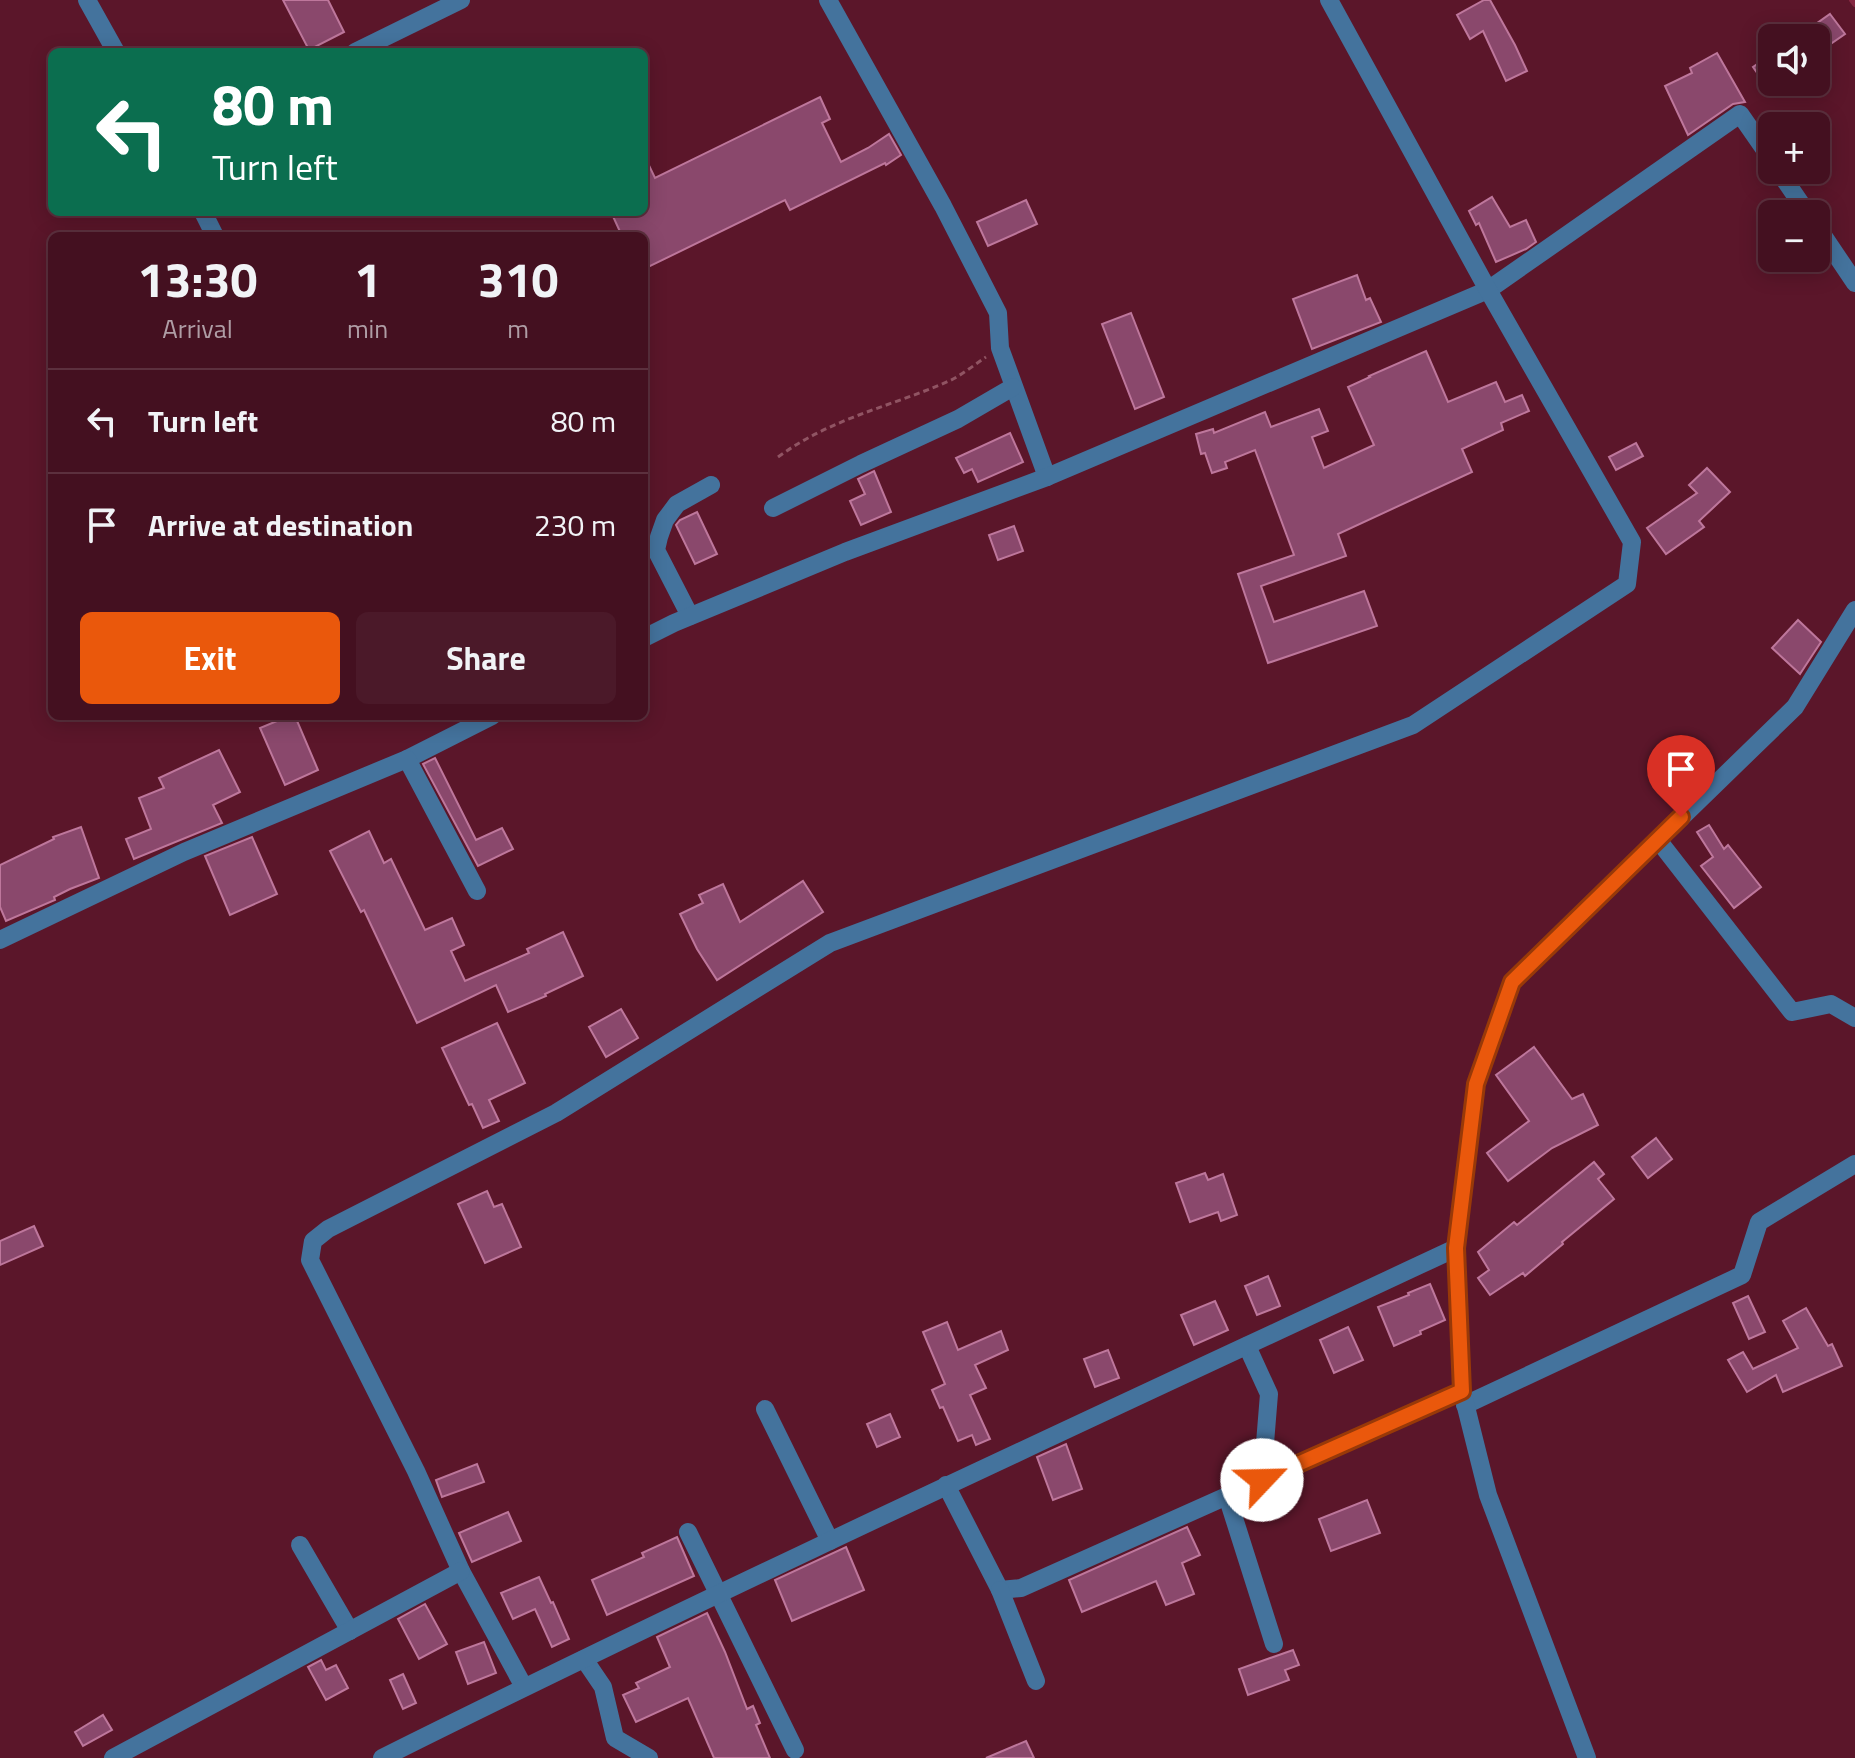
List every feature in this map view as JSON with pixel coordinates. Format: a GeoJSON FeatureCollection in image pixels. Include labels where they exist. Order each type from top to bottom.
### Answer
{"type":"FeatureCollection","features":[{"type":"Feature","properties":{"kind":"street"},"geometry":{"type":"LineString","coordinates":[[87,0],[114,48]]}},
{"type":"Feature","properties":{"kind":"street"},"geometry":{"type":"LineString","coordinates":[[363,48],[461,0]]}},
{"type":"Feature","properties":{"kind":"street"},"geometry":{"type":"LineString","coordinates":[[828,0],[943,206],[998,313],[1000,348],[1047,477]]}},
{"type":"Feature","properties":{"kind":"street"},"geometry":{"type":"LineString","coordinates":[[524,1687],[461,1571],[416,1471],[310,1260],[313,1241],[328,1229],[556,1113],[830,943],[1413,725],[1627,584],[1632,542],[1488,290],[1329,0]]}},
{"type":"Feature","properties":{"kind":"street"},"geometry":{"type":"LineString","coordinates":[[648,636],[845,552],[1047,477],[1488,290],[1740,114],[1758,140]]}},
{"type":"Feature","properties":{"kind":"street"},"geometry":{"type":"LineString","coordinates":[[1830,246],[1855,283]]}},
{"type":"Feature","properties":{"kind":"street"},"geometry":{"type":"LineString","coordinates":[[773,508],[958,419],[1013,387]]}},
{"type":"Feature","properties":{"kind":"street"},"geometry":{"type":"LineString","coordinates":[[690,616],[656,550],[665,520],[677,504],[711,485]]}},
{"type":"Feature","properties":{"kind":"street"},"geometry":{"type":"LineString","coordinates":[[1587,1758],[1488,1495],[1464,1398],[1456,1248],[1476,1084],[1512,982],[1795,707],[1855,610]]}},
{"type":"Feature","properties":{"kind":"street"},"geometry":{"type":"LineString","coordinates":[[0,940],[184,852],[407,759],[484,720]]}},
{"type":"Feature","properties":{"kind":"street"},"geometry":{"type":"LineString","coordinates":[[407,759],[477,891]]}},
{"type":"Feature","properties":{"kind":"street"},"geometry":{"type":"LineString","coordinates":[[1658,840],[1792,1012],[1831,1004],[1855,1018]]}},
{"type":"Feature","properties":{"kind":"street"},"geometry":{"type":"LineString","coordinates":[[1000,1590],[1021,1588],[1262,1480],[1464,1398],[1742,1275],[1759,1222],[1855,1164]]}},
{"type":"Feature","properties":{"kind":"street"},"geometry":{"type":"LineString","coordinates":[[382,1758],[946,1485],[1456,1248]]}},
{"type":"Feature","properties":{"kind":"street"},"geometry":{"type":"LineString","coordinates":[[1247,1346],[1269,1394],[1262,1480]]}},
{"type":"Feature","properties":{"kind":"street"},"geometry":{"type":"LineString","coordinates":[[765,1409],[830,1541]]}},
{"type":"Feature","properties":{"kind":"street"},"geometry":{"type":"LineString","coordinates":[[946,1485],[1000,1590],[1036,1681]]}},
{"type":"Feature","properties":{"kind":"street"},"geometry":{"type":"LineString","coordinates":[[1227,1496],[1274,1644]]}},
{"type":"Feature","properties":{"kind":"street"},"geometry":{"type":"LineString","coordinates":[[688,1532],[795,1750]]}},
{"type":"Feature","properties":{"kind":"street"},"geometry":{"type":"LineString","coordinates":[[300,1545],[350,1631]]}},
{"type":"Feature","properties":{"kind":"street"},"geometry":{"type":"LineString","coordinates":[[113,1758],[461,1571]]}},
{"type":"Feature","properties":{"kind":"street"},"geometry":{"type":"LineString","coordinates":[[584,1659],[603,1687],[615,1738],[649,1758]]}},
{"type":"Feature","properties":{"kind":"path"},"geometry":{"type":"LineString","coordinates":[[778,457],[826,427],[952,379],[1000,348]]}},
{"type":"Feature","properties":{"kind":"building"},"geometry":{"type":"Polygon","coordinates":[[[283,0],[328,0],[344,32],[308,48],[283,0]]]}},
{"type":"Feature","properties":{"kind":"building"},"geometry":{"type":"Polygon","coordinates":[[[1484,0],[1490,0],[1527,71],[1506,81],[1483,31],[1470,39],[1457,15],[1484,0]]]}},
{"type":"Feature","properties":{"kind":"building"},"geometry":{"type":"Polygon","coordinates":[[[1830,14],[1845,34],[1830,44],[1830,24],[1816,24],[1830,14]]]}},
{"type":"Feature","properties":{"kind":"building"},"geometry":{"type":"Polygon","coordinates":[[[1717,53],[1745,102],[1733,104],[1688,135],[1665,86],[1692,73],[1690,68],[1717,53]]]}},
{"type":"Feature","properties":{"kind":"building"},"geometry":{"type":"Polygon","coordinates":[[[820,97],[830,119],[822,123],[841,162],[889,134],[901,155],[790,210],[785,200],[648,267],[648,232],[620,232],[613,216],[648,216],[648,163],[655,178],[820,97]]]}},
{"type":"Feature","properties":{"kind":"building"},"geometry":{"type":"Polygon","coordinates":[[[1492,197],[1510,227],[1526,220],[1536,242],[1496,262],[1479,223],[1476,225],[1469,211],[1492,197]]]}},
{"type":"Feature","properties":{"kind":"building"},"geometry":{"type":"Polygon","coordinates":[[[1026,200],[1037,224],[988,246],[977,222],[1026,200]]]}},
{"type":"Feature","properties":{"kind":"building"},"geometry":{"type":"Polygon","coordinates":[[[1357,275],[1366,300],[1370,298],[1381,322],[1312,349],[1293,299],[1357,275]]]}},
{"type":"Feature","properties":{"kind":"building"},"geometry":{"type":"Polygon","coordinates":[[[1131,313],[1164,397],[1135,409],[1102,324],[1131,313]]]}},
{"type":"Feature","properties":{"kind":"building"},"geometry":{"type":"Polygon","coordinates":[[[1426,351],[1448,402],[1496,382],[1505,402],[1522,395],[1529,411],[1501,423],[1503,430],[1462,449],[1472,472],[1338,534],[1346,556],[1261,586],[1274,622],[1364,591],[1377,626],[1268,663],[1238,574],[1294,555],[1255,450],[1225,462],[1227,468],[1212,473],[1205,453],[1201,454],[1196,434],[1213,429],[1214,433],[1265,412],[1271,427],[1319,409],[1328,431],[1312,437],[1324,468],[1374,445],[1348,387],[1426,351]]]}},
{"type":"Feature","properties":{"kind":"building"},"geometry":{"type":"Polygon","coordinates":[[[1010,433],[1023,462],[978,482],[972,469],[964,473],[956,458],[1010,433]]]}},
{"type":"Feature","properties":{"kind":"building"},"geometry":{"type":"Polygon","coordinates":[[[1636,443],[1643,456],[1616,470],[1609,457],[1636,443]]]}},
{"type":"Feature","properties":{"kind":"building"},"geometry":{"type":"Polygon","coordinates":[[[1707,468],[1730,492],[1699,521],[1704,527],[1666,554],[1647,528],[1697,493],[1689,485],[1707,468]]]}},
{"type":"Feature","properties":{"kind":"building"},"geometry":{"type":"Polygon","coordinates":[[[874,471],[891,512],[861,525],[850,501],[865,494],[858,479],[874,471]]]}},
{"type":"Feature","properties":{"kind":"building"},"geometry":{"type":"Polygon","coordinates":[[[697,512],[717,554],[695,564],[676,525],[697,512]]]}},
{"type":"Feature","properties":{"kind":"building"},"geometry":{"type":"Polygon","coordinates":[[[1014,526],[1023,551],[998,560],[989,535],[1014,526]]]}},
{"type":"Feature","properties":{"kind":"building"},"geometry":{"type":"Polygon","coordinates":[[[1798,620],[1821,642],[1800,674],[1772,648],[1798,620]]]}},
{"type":"Feature","properties":{"kind":"building"},"geometry":{"type":"Polygon","coordinates":[[[279,720],[297,720],[318,770],[285,785],[260,728],[279,720]]]}},
{"type":"Feature","properties":{"kind":"building"},"geometry":{"type":"Polygon","coordinates":[[[219,750],[240,792],[213,805],[222,823],[134,859],[126,839],[151,829],[139,798],[164,788],[159,778],[219,750]]]}},
{"type":"Feature","properties":{"kind":"building"},"geometry":{"type":"Polygon","coordinates":[[[435,758],[476,840],[502,828],[513,849],[478,866],[423,764],[435,758]]]}},
{"type":"Feature","properties":{"kind":"building"},"geometry":{"type":"Polygon","coordinates":[[[1709,825],[1724,849],[1728,845],[1761,887],[1734,908],[1701,866],[1713,857],[1697,832],[1709,825]]]}},
{"type":"Feature","properties":{"kind":"building"},"geometry":{"type":"Polygon","coordinates":[[[81,827],[99,878],[6,921],[0,907],[0,865],[53,837],[81,827]]]}},
{"type":"Feature","properties":{"kind":"building"},"geometry":{"type":"Polygon","coordinates":[[[369,831],[384,863],[391,859],[425,930],[452,918],[464,945],[451,951],[465,981],[529,953],[527,949],[563,932],[583,976],[508,1012],[496,985],[417,1023],[364,910],[361,912],[330,851],[369,831]]]}},
{"type":"Feature","properties":{"kind":"building"},"geometry":{"type":"Polygon","coordinates":[[[252,837],[277,894],[230,915],[205,856],[252,837]]]}},
{"type":"Feature","properties":{"kind":"building"},"geometry":{"type":"Polygon","coordinates":[[[803,881],[823,912],[717,980],[680,914],[703,903],[699,895],[723,884],[740,922],[803,881]]]}},
{"type":"Feature","properties":{"kind":"building"},"geometry":{"type":"Polygon","coordinates":[[[621,1009],[638,1038],[606,1057],[589,1027],[621,1009]]]}},
{"type":"Feature","properties":{"kind":"building"},"geometry":{"type":"Polygon","coordinates":[[[497,1023],[525,1083],[489,1100],[499,1121],[483,1128],[442,1048],[497,1023]]]}},
{"type":"Feature","properties":{"kind":"building"},"geometry":{"type":"Polygon","coordinates":[[[1534,1047],[1572,1099],[1583,1094],[1598,1125],[1552,1148],[1508,1181],[1487,1153],[1529,1121],[1496,1075],[1534,1047]]]}},
{"type":"Feature","properties":{"kind":"building"},"geometry":{"type":"Polygon","coordinates":[[[1656,1138],[1672,1159],[1648,1178],[1632,1157],[1656,1138]]]}},
{"type":"Feature","properties":{"kind":"building"},"geometry":{"type":"Polygon","coordinates":[[[1594,1162],[1604,1174],[1598,1179],[1614,1199],[1525,1276],[1523,1273],[1490,1295],[1478,1278],[1489,1270],[1478,1252],[1514,1222],[1517,1225],[1594,1162]]]}},
{"type":"Feature","properties":{"kind":"building"},"geometry":{"type":"Polygon","coordinates":[[[1205,1173],[1208,1180],[1223,1174],[1237,1215],[1221,1221],[1218,1212],[1190,1222],[1176,1183],[1205,1173]]]}},
{"type":"Feature","properties":{"kind":"building"},"geometry":{"type":"Polygon","coordinates":[[[487,1191],[494,1207],[502,1204],[521,1247],[485,1263],[458,1204],[487,1191]]]}},
{"type":"Feature","properties":{"kind":"building"},"geometry":{"type":"Polygon","coordinates":[[[34,1226],[43,1246],[0,1265],[0,1241],[34,1226]]]}},
{"type":"Feature","properties":{"kind":"building"},"geometry":{"type":"Polygon","coordinates":[[[1268,1276],[1280,1306],[1257,1315],[1245,1286],[1268,1276]]]}},
{"type":"Feature","properties":{"kind":"building"},"geometry":{"type":"Polygon","coordinates":[[[1430,1284],[1445,1320],[1394,1346],[1378,1307],[1430,1284]]]}},
{"type":"Feature","properties":{"kind":"building"},"geometry":{"type":"Polygon","coordinates":[[[1748,1296],[1765,1332],[1749,1339],[1733,1303],[1748,1296]]]}},
{"type":"Feature","properties":{"kind":"building"},"geometry":{"type":"Polygon","coordinates":[[[1215,1301],[1228,1330],[1194,1345],[1181,1315],[1215,1301]]]}},
{"type":"Feature","properties":{"kind":"building"},"geometry":{"type":"Polygon","coordinates":[[[1806,1308],[1828,1346],[1832,1344],[1842,1366],[1783,1392],[1776,1375],[1747,1392],[1728,1360],[1743,1352],[1753,1369],[1798,1348],[1783,1321],[1806,1308]]]}},
{"type":"Feature","properties":{"kind":"building"},"geometry":{"type":"Polygon","coordinates":[[[947,1322],[958,1350],[1001,1331],[1008,1350],[975,1365],[986,1388],[970,1395],[990,1439],[976,1445],[972,1435],[958,1441],[932,1390],[945,1384],[923,1332],[947,1322]]]}},
{"type":"Feature","properties":{"kind":"building"},"geometry":{"type":"Polygon","coordinates":[[[1348,1327],[1363,1360],[1334,1373],[1320,1340],[1348,1327]]]}},
{"type":"Feature","properties":{"kind":"building"},"geometry":{"type":"Polygon","coordinates":[[[1108,1350],[1119,1378],[1095,1387],[1084,1359],[1108,1350]]]}},
{"type":"Feature","properties":{"kind":"building"},"geometry":{"type":"Polygon","coordinates":[[[890,1414],[900,1437],[877,1447],[867,1424],[890,1414]]]}},
{"type":"Feature","properties":{"kind":"building"},"geometry":{"type":"Polygon","coordinates":[[[1066,1444],[1082,1489],[1053,1500],[1037,1457],[1066,1444]]]}},
{"type":"Feature","properties":{"kind":"building"},"geometry":{"type":"Polygon","coordinates":[[[477,1464],[484,1482],[442,1497],[436,1480],[477,1464]]]}},
{"type":"Feature","properties":{"kind":"building"},"geometry":{"type":"Polygon","coordinates":[[[1367,1500],[1380,1533],[1331,1551],[1319,1519],[1367,1500]]]}},
{"type":"Feature","properties":{"kind":"building"},"geometry":{"type":"Polygon","coordinates":[[[508,1512],[521,1541],[472,1562],[459,1533],[508,1512]]]}},
{"type":"Feature","properties":{"kind":"building"},"geometry":{"type":"Polygon","coordinates":[[[1187,1527],[1200,1555],[1182,1563],[1194,1594],[1166,1605],[1156,1581],[1082,1612],[1069,1580],[1187,1527]]]}},
{"type":"Feature","properties":{"kind":"building"},"geometry":{"type":"Polygon","coordinates":[[[677,1537],[694,1576],[607,1615],[592,1580],[644,1557],[642,1553],[677,1537]]]}},
{"type":"Feature","properties":{"kind":"building"},"geometry":{"type":"Polygon","coordinates":[[[846,1547],[864,1590],[792,1621],[775,1580],[846,1547]]]}},
{"type":"Feature","properties":{"kind":"building"},"geometry":{"type":"Polygon","coordinates":[[[539,1577],[569,1639],[552,1647],[535,1609],[513,1619],[501,1593],[539,1577]]]}},
{"type":"Feature","properties":{"kind":"building"},"geometry":{"type":"Polygon","coordinates":[[[425,1604],[447,1644],[419,1659],[398,1619],[425,1604]]]}},
{"type":"Feature","properties":{"kind":"building"},"geometry":{"type":"Polygon","coordinates":[[[707,1613],[747,1709],[753,1706],[760,1723],[756,1725],[770,1758],[714,1758],[688,1698],[636,1722],[623,1695],[639,1688],[636,1683],[670,1667],[657,1637],[707,1613]]]}},
{"type":"Feature","properties":{"kind":"building"},"geometry":{"type":"Polygon","coordinates":[[[484,1642],[496,1673],[468,1684],[456,1652],[484,1642]]]}},
{"type":"Feature","properties":{"kind":"building"},"geometry":{"type":"Polygon","coordinates":[[[1293,1650],[1299,1665],[1285,1670],[1289,1680],[1248,1695],[1239,1669],[1293,1650]]]}},
{"type":"Feature","properties":{"kind":"building"},"geometry":{"type":"Polygon","coordinates":[[[321,1660],[326,1670],[336,1665],[348,1688],[326,1700],[308,1667],[321,1660]]]}},
{"type":"Feature","properties":{"kind":"building"},"geometry":{"type":"Polygon","coordinates":[[[403,1674],[416,1703],[403,1709],[390,1680],[403,1674]]]}},
{"type":"Feature","properties":{"kind":"building"},"geometry":{"type":"Polygon","coordinates":[[[103,1715],[112,1730],[83,1746],[75,1732],[103,1715]]]}},
{"type":"Feature","properties":{"kind":"building"},"geometry":{"type":"Polygon","coordinates":[[[1026,1741],[1034,1758],[986,1758],[1026,1741]]]}},
{"type":"Feature","properties":{"kind":"waterway"},"geometry":{"type":"LineString","coordinates":[[1852,0],[1855,4]]}},
{"type":"Feature","properties":{"kind":"route"},"geometry":{"type":"LineString","coordinates":[[1262,1480],[1462,1391],[1456,1248],[1476,1084],[1512,982],[1681,817]]}}]}
